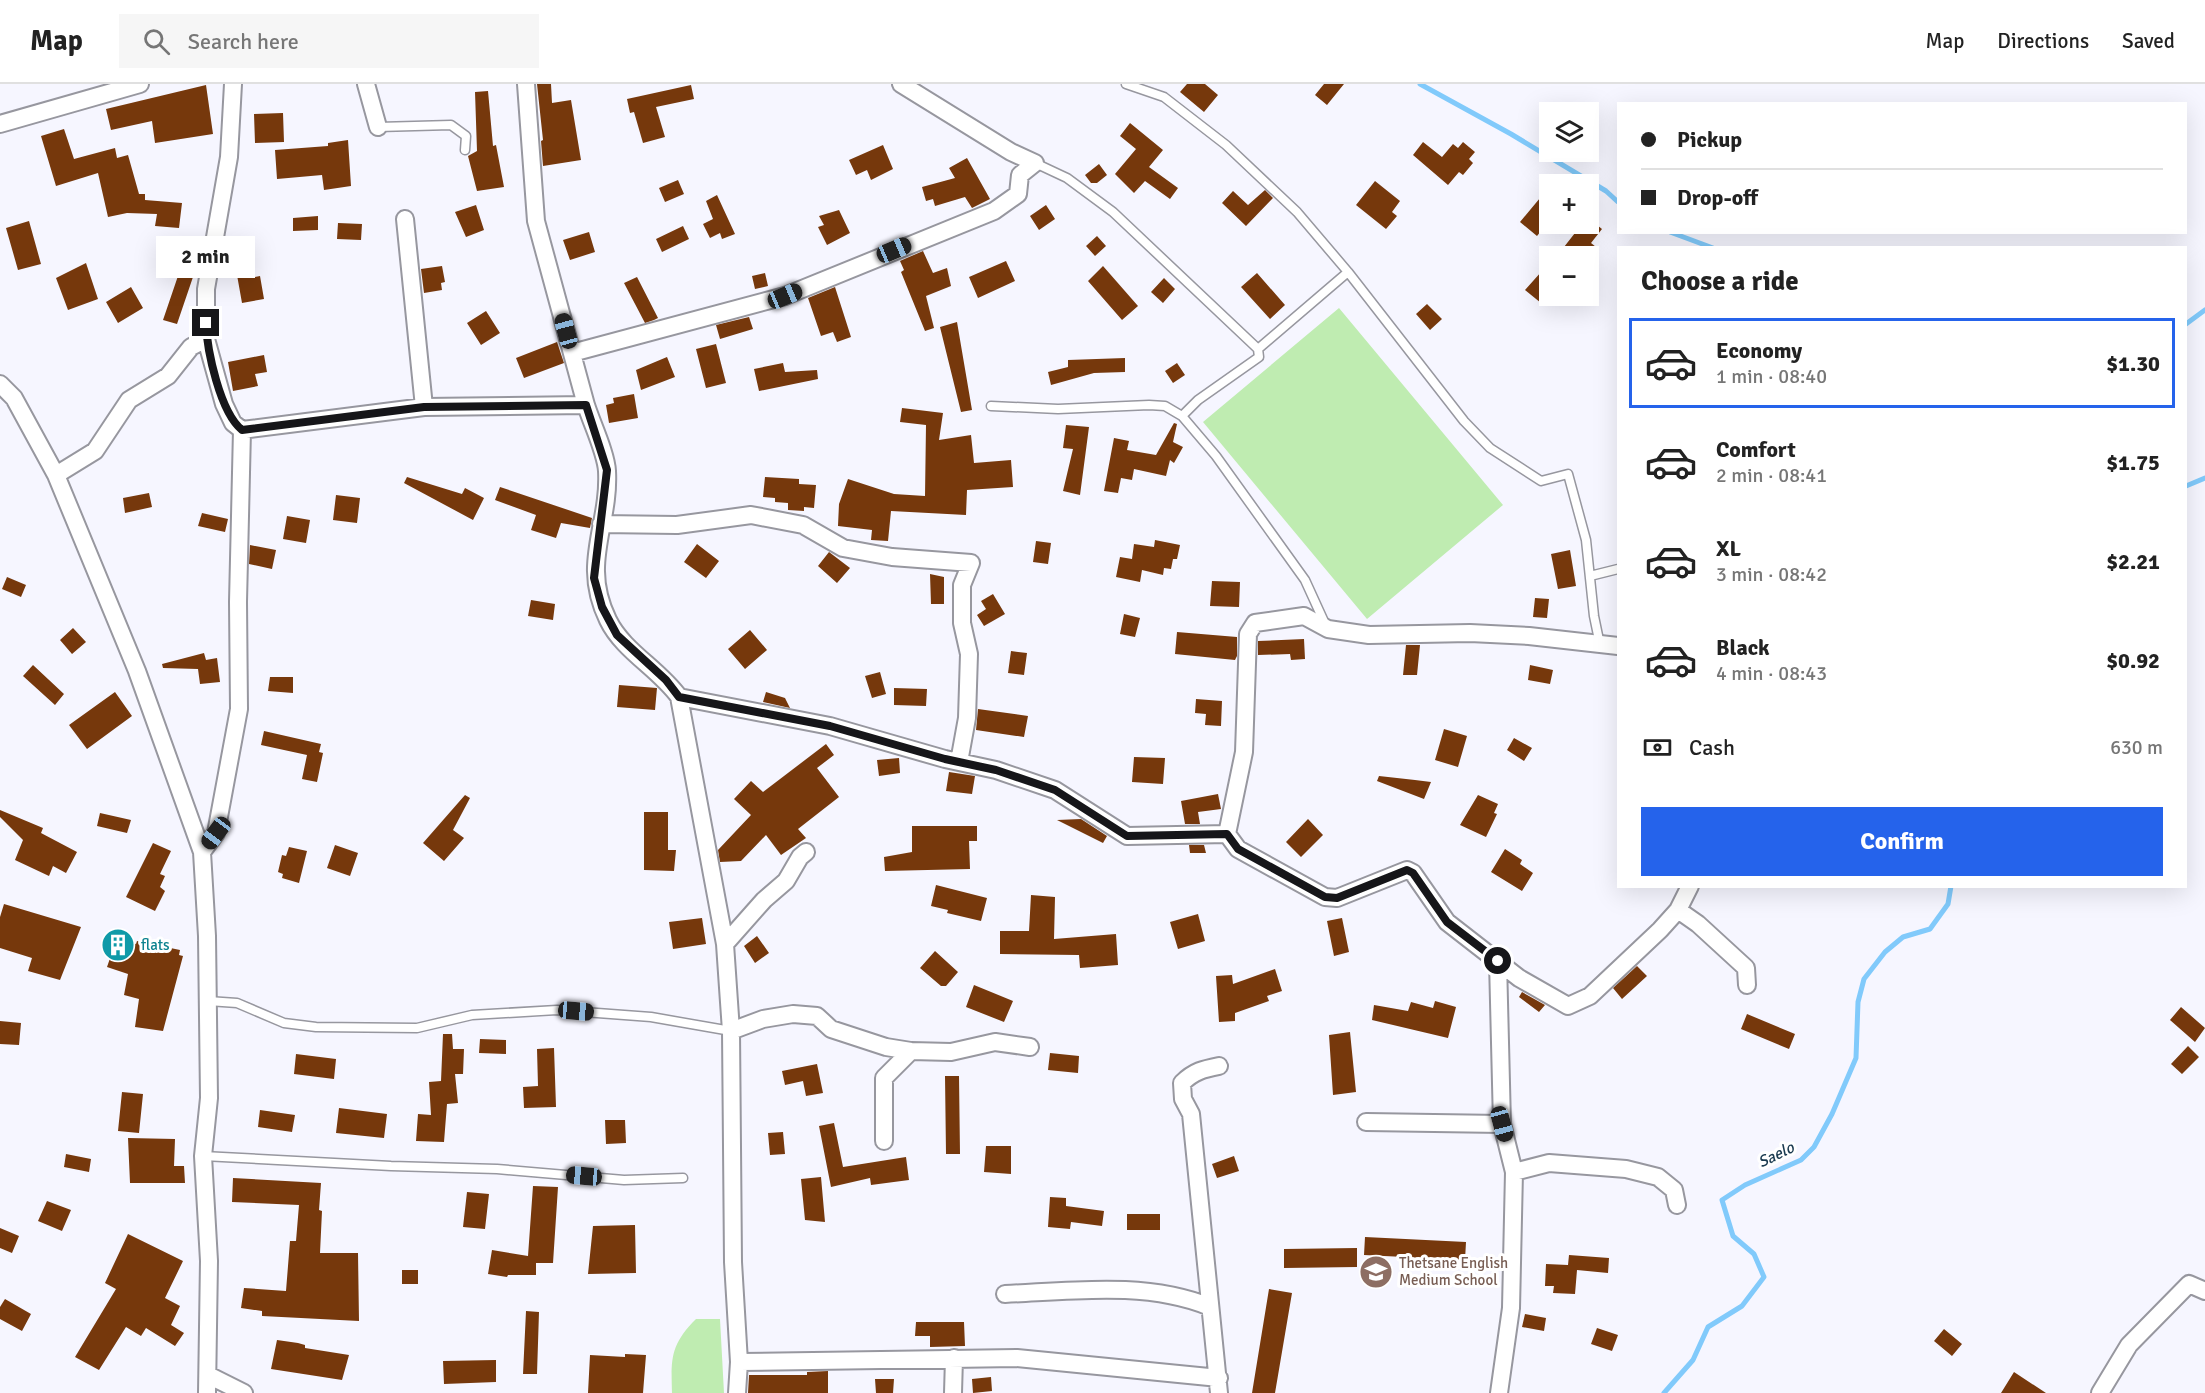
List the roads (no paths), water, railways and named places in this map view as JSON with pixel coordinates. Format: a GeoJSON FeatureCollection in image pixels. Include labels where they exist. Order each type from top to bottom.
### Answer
{"type":"FeatureCollection","features":[{"type":"Feature","properties":{"kind":"street"},"geometry":{"type":"LineString","coordinates":[[0,124],[140,84]]}},
{"type":"Feature","properties":{"kind":"street"},"geometry":{"type":"LineString","coordinates":[[233,84],[229,157],[206,289],[207,339],[224,404],[233,423],[242,430],[424,407],[586,405]]}},
{"type":"Feature","properties":{"kind":"street"},"geometry":{"type":"LineString","coordinates":[[366,84],[378,127]]}},
{"type":"Feature","properties":{"kind":"street"},"geometry":{"type":"LineString","coordinates":[[526,84],[536,221],[586,405],[607,470],[594,578],[608,621],[617,635],[666,680],[679,697],[725,944],[731,1031],[734,1262],[739,1362],[737,1393]]}},
{"type":"Feature","properties":{"kind":"street"},"geometry":{"type":"LineString","coordinates":[[572,353],[785,296],[959,223],[994,211],[1018,194],[1020,175],[1035,163],[1011,152],[901,84]]}},
{"type":"Feature","properties":{"kind":"street"},"geometry":{"type":"LineString","coordinates":[[405,219],[424,407]]}},
{"type":"Feature","properties":{"kind":"street"},"geometry":{"type":"LineString","coordinates":[[56,475],[95,451],[129,400],[168,376],[191,347],[207,339]]}},
{"type":"Feature","properties":{"kind":"street"},"geometry":{"type":"LineString","coordinates":[[0,384],[14,398],[56,475],[137,671],[202,852],[209,1098],[203,1156],[209,1261],[207,1393]]}},
{"type":"Feature","properties":{"kind":"street"},"geometry":{"type":"LineString","coordinates":[[202,852],[216,833],[239,709],[242,430]]}},
{"type":"Feature","properties":{"kind":"street"},"geometry":{"type":"LineString","coordinates":[[601,524],[677,525],[751,515],[803,525],[843,548],[892,557],[971,563],[962,585],[962,623],[969,654],[967,718],[959,762]]}},
{"type":"Feature","properties":{"kind":"street"},"geometry":{"type":"LineString","coordinates":[[1617,646],[1529,636],[1470,633],[1369,635],[1328,629],[1304,616],[1255,623],[1248,634],[1244,752],[1227,834],[1238,849],[1325,897],[1337,898],[1407,870],[1413,873],[1447,922],[1529,984],[1568,1006],[1590,996],[1660,930],[1677,910],[1689,888]]}},
{"type":"Feature","properties":{"kind":"street"},"geometry":{"type":"LineString","coordinates":[[679,697],[830,726],[996,770],[1055,790],[1127,836],[1227,834]]}},
{"type":"Feature","properties":{"kind":"street"},"geometry":{"type":"LineString","coordinates":[[725,944],[764,900],[786,881],[800,857],[806,852]]}},
{"type":"Feature","properties":{"kind":"street"},"geometry":{"type":"LineString","coordinates":[[1677,910],[1698,924],[1746,968],[1747,985]]}},
{"type":"Feature","properties":{"kind":"street"},"geometry":{"type":"LineString","coordinates":[[1498,961],[1502,1124],[1514,1172],[1511,1308],[1499,1393]]}},
{"type":"Feature","properties":{"kind":"street"},"geometry":{"type":"LineString","coordinates":[[731,1031],[763,1019],[793,1014],[817,1016],[831,1029],[886,1047],[911,1051],[951,1052],[995,1042],[1030,1047]]}},
{"type":"Feature","properties":{"kind":"street"},"geometry":{"type":"LineString","coordinates":[[884,1141],[884,1078],[911,1051]]}},
{"type":"Feature","properties":{"kind":"street"},"geometry":{"type":"LineString","coordinates":[[739,1362],[1017,1358],[1219,1386],[1191,1114],[1181,1092],[1182,1083],[1190,1075],[1200,1069],[1219,1066]]}},
{"type":"Feature","properties":{"kind":"street"},"geometry":{"type":"LineString","coordinates":[[1366,1122],[1502,1124]]}},
{"type":"Feature","properties":{"kind":"street"},"geometry":{"type":"LineString","coordinates":[[1514,1172],[1549,1163],[1626,1169],[1658,1177],[1674,1190],[1677,1206]]}},
{"type":"Feature","properties":{"kind":"street"},"geometry":{"type":"LineString","coordinates":[[2100,1393],[2129,1345],[2189,1284],[2205,1291]]}},
{"type":"Feature","properties":{"kind":"street"},"geometry":{"type":"LineString","coordinates":[[1005,1294],[1119,1289],[1193,1300],[1210,1307]]}},
{"type":"Feature","properties":{"kind":"street"},"geometry":{"type":"LineString","coordinates":[[953,1393],[954,1358]]}},
{"type":"Feature","properties":{"kind":"street"},"geometry":{"type":"LineString","coordinates":[[208,1375],[244,1393]]}},
{"type":"Feature","properties":{"kind":"lane"},"geometry":{"type":"LineString","coordinates":[[1125,84],[1164,97],[1226,145],[1297,212],[1348,272],[1464,421],[1490,448],[1540,481],[1568,474],[1580,513],[1600,645]]}},
{"type":"Feature","properties":{"kind":"lane"},"geometry":{"type":"LineString","coordinates":[[378,127],[451,124],[466,136],[465,150]]}},
{"type":"Feature","properties":{"kind":"lane"},"geometry":{"type":"LineString","coordinates":[[1035,163],[1067,178],[1113,212],[1258,349],[1259,357],[1198,400],[1182,416]]}},
{"type":"Feature","properties":{"kind":"lane"},"geometry":{"type":"LineString","coordinates":[[1258,349],[1348,272]]}},
{"type":"Feature","properties":{"kind":"lane"},"geometry":{"type":"LineString","coordinates":[[991,406],[1058,409],[1149,405],[1165,406],[1182,416],[1216,456],[1305,580],[1328,629]]}},
{"type":"Feature","properties":{"kind":"lane"},"geometry":{"type":"LineString","coordinates":[[1590,576],[1617,569]]}},
{"type":"Feature","properties":{"kind":"lane"},"geometry":{"type":"LineString","coordinates":[[208,1001],[243,1005],[284,1023],[316,1027],[417,1028],[472,1015],[558,1010],[651,1017],[731,1031]]}},
{"type":"Feature","properties":{"kind":"lane"},"geometry":{"type":"LineString","coordinates":[[203,1156],[497,1169],[624,1180],[683,1178]]}},
{"type":"Feature","properties":{"kind":"waterway"},"geometry":{"type":"LineString","coordinates":[[1420,84],[1511,134],[1606,191],[1617,201]]}},
{"type":"Feature","properties":{"kind":"waterway"},"geometry":{"type":"LineString","coordinates":[[1675,234],[1708,246]]}},
{"type":"Feature","properties":{"kind":"waterway"},"geometry":{"type":"LineString","coordinates":[[2187,323],[2205,310]]}},
{"type":"Feature","properties":{"kind":"waterway","name":"Saelo"},"geometry":{"type":"LineString","coordinates":[[2187,486],[2205,478]]}},
{"type":"Feature","properties":{"kind":"waterway","name":"Saelo"},"geometry":{"type":"LineString","coordinates":[[1664,1393],[1693,1360],[1708,1327],[1742,1306],[1764,1277],[1754,1254],[1733,1236],[1722,1200],[1745,1185],[1801,1160],[1814,1147],[1832,1114],[1856,1058],[1858,1002],[1864,979],[1885,952],[1903,937],[1930,929],[1948,904],[1951,888]]}},
{"type":"Feature","properties":{"kind":"place","name":"flats"},"geometry":{"type":"Point","coordinates":[118,945]}},
{"type":"Feature","properties":{"kind":"place","name":"Thetsane English Medium School"},"geometry":{"type":"Point","coordinates":[1376,1272]}}]}
